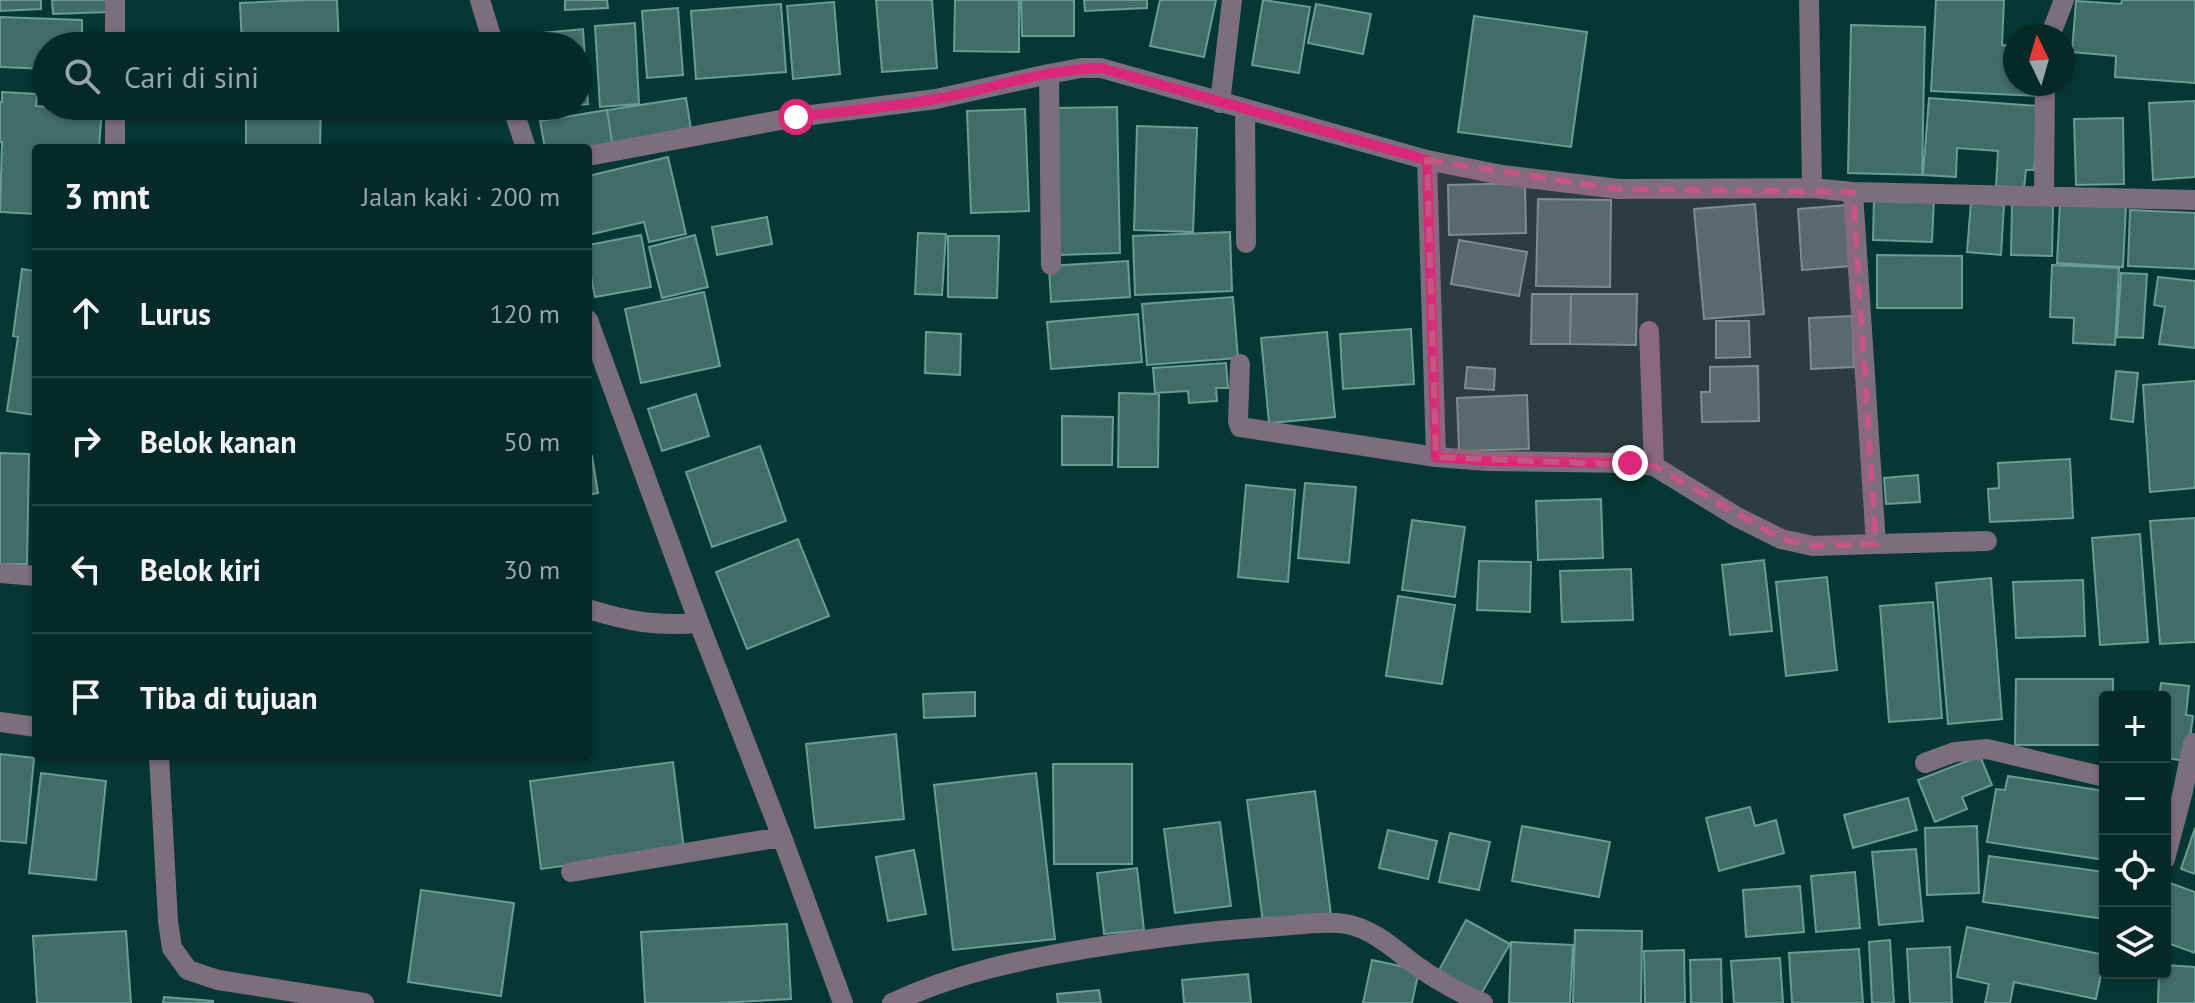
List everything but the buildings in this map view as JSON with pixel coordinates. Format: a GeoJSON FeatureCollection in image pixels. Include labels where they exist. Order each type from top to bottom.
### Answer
{"type":"FeatureCollection","features":[{"type":"Feature","properties":{"kind":"street"},"geometry":{"type":"LineString","coordinates":[[115,0],[115,32]]}},
{"type":"Feature","properties":{"kind":"street"},"geometry":{"type":"LineString","coordinates":[[480,0],[490,32]]}},
{"type":"Feature","properties":{"kind":"street"},"geometry":{"type":"LineString","coordinates":[[1220,103],[1232,0]]}},
{"type":"Feature","properties":{"kind":"street"},"geometry":{"type":"LineString","coordinates":[[1809,0],[1812,188]]}},
{"type":"Feature","properties":{"kind":"street"},"geometry":{"type":"LineString","coordinates":[[2055,24],[2064,0]]}},
{"type":"Feature","properties":{"kind":"street"},"geometry":{"type":"LineString","coordinates":[[592,155],[796,117],[936,99],[1081,68],[1101,68],[1427,160],[1502,175],[1619,189],[1812,188],[1853,192],[2195,200]]}},
{"type":"Feature","properties":{"kind":"street"},"geometry":{"type":"LineString","coordinates":[[1049,74],[1051,265]]}},
{"type":"Feature","properties":{"kind":"street"},"geometry":{"type":"LineString","coordinates":[[2044,195],[2045,96]]}},
{"type":"Feature","properties":{"kind":"street"},"geometry":{"type":"LineString","coordinates":[[1245,110],[1246,243]]}},
{"type":"Feature","properties":{"kind":"street"},"geometry":{"type":"LineString","coordinates":[[115,120],[115,144]]}},
{"type":"Feature","properties":{"kind":"street"},"geometry":{"type":"LineString","coordinates":[[517,120],[525,144]]}},
{"type":"Feature","properties":{"kind":"street"},"geometry":{"type":"LineString","coordinates":[[1427,160],[1436,457]]}},
{"type":"Feature","properties":{"kind":"street"},"geometry":{"type":"LineString","coordinates":[[1853,192],[1876,544]]}},
{"type":"Feature","properties":{"kind":"street"},"geometry":{"type":"LineString","coordinates":[[592,331],[843,1003]]}},
{"type":"Feature","properties":{"kind":"street"},"geometry":{"type":"LineString","coordinates":[[1649,331],[1654,466]]}},
{"type":"Feature","properties":{"kind":"street"},"geometry":{"type":"LineString","coordinates":[[1240,364],[1240,427],[1436,457],[1654,466],[1737,517],[1781,539],[1813,546],[1987,541]]}},
{"type":"Feature","properties":{"kind":"street"},"geometry":{"type":"LineString","coordinates":[[0,573],[32,576]]}},
{"type":"Feature","properties":{"kind":"street"},"geometry":{"type":"LineString","coordinates":[[592,610],[630,622],[667,625],[699,623]]}},
{"type":"Feature","properties":{"kind":"street"},"geometry":{"type":"LineString","coordinates":[[0,722],[32,726]]}},
{"type":"Feature","properties":{"kind":"street"},"geometry":{"type":"LineString","coordinates":[[2171,835],[2193,743]]}},
{"type":"Feature","properties":{"kind":"street"},"geometry":{"type":"LineString","coordinates":[[1925,763],[1955,752],[1987,749],[2099,776]]}},
{"type":"Feature","properties":{"kind":"street"},"geometry":{"type":"LineString","coordinates":[[159,760],[168,921],[172,948],[188,970],[218,980],[364,1003]]}},
{"type":"Feature","properties":{"kind":"street"},"geometry":{"type":"LineString","coordinates":[[571,872],[782,837]]}},
{"type":"Feature","properties":{"kind":"street"},"geometry":{"type":"LineString","coordinates":[[892,1003],[963,976],[1023,959],[1204,931],[1347,924],[1392,946],[1452,989],[1483,1003]]}},
{"type":"Feature","properties":{"kind":"highlighted area"},"geometry":{"type":"Polygon","coordinates":[[[1427,160],[1619,189],[1853,192],[1876,544],[1813,546],[1781,539],[1654,466],[1436,457],[1427,160]]]}},
{"type":"Feature","properties":{"kind":"route"},"geometry":{"type":"LineString","coordinates":[[796,117],[936,99],[1049,74],[1101,68],[1427,160],[1436,457],[1487,461],[1630,463]]}}]}
